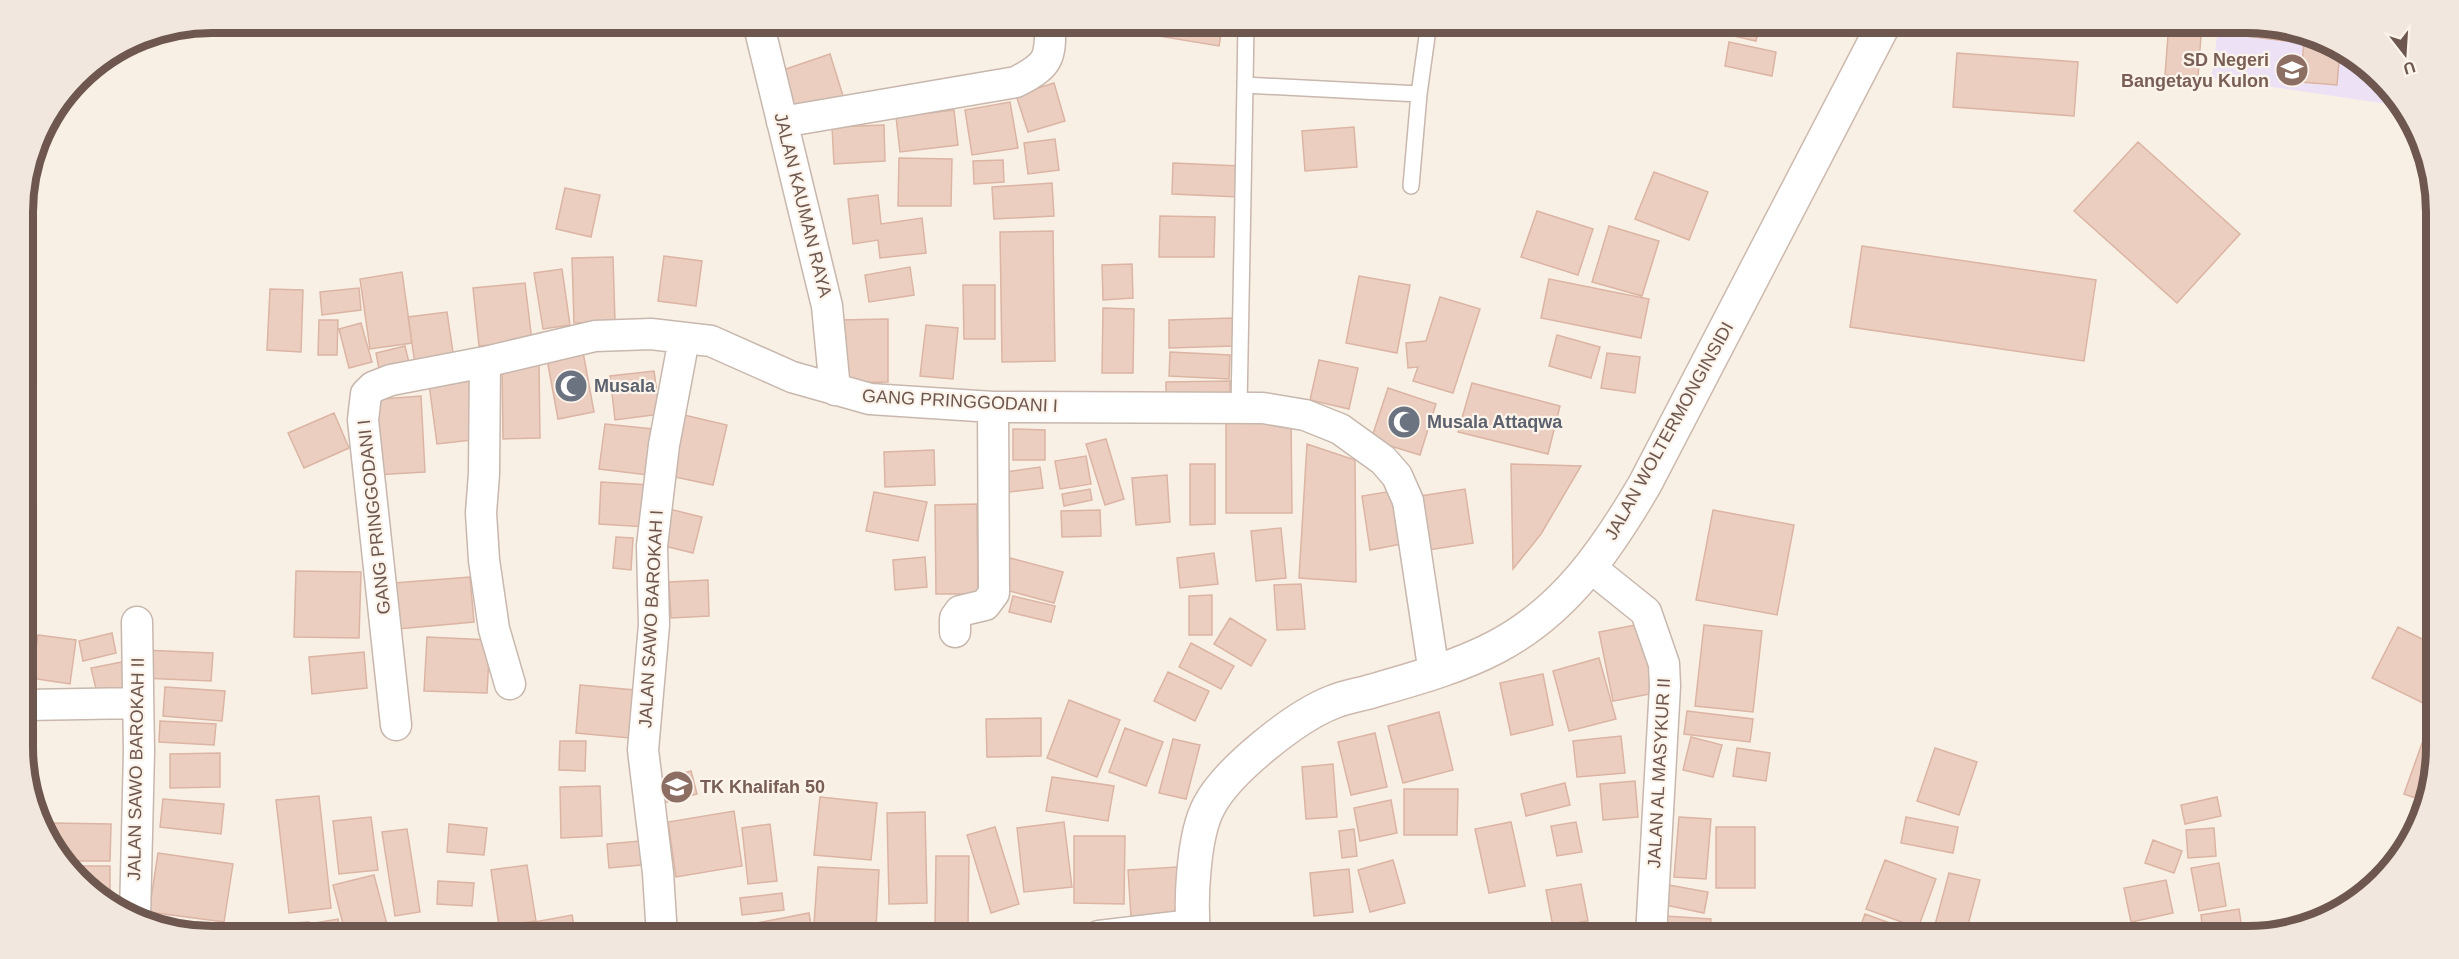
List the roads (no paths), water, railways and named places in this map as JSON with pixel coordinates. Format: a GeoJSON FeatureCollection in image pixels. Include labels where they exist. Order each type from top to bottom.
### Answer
{"type":"FeatureCollection","features":[{"type":"Feature","properties":{"kind":"main road","name":"JALAN WOLTERMONGINSIDI"},"geometry":{"type":"LineString","coordinates":[[1193,926],[1195,856],[1208,807],[1237,771],[1305,715],[1333,702],[1434,673],[1497,647],[1550,612],[1613,538],[1645,484],[1880,33]]}},
{"type":"Feature","properties":{"kind":"street","name":"JALAN KAUMAN RAYA"},"geometry":{"type":"LineString","coordinates":[[761,33],[827,306],[835,390]]}},
{"type":"Feature","properties":{"kind":"street"},"geometry":{"type":"LineString","coordinates":[[782,122],[1016,82],[1038,71],[1047,58],[1049,33]]}},
{"type":"Feature","properties":{"kind":"street","name":"GANG PRINGGODANI I"},"geometry":{"type":"LineString","coordinates":[[396,725],[363,420],[366,394],[373,387],[391,380],[485,362],[595,336],[651,334],[711,341],[792,377],[870,399],[993,406],[1263,408],[1305,415],[1340,429],[1383,460],[1397,476],[1408,501],[1434,673]]}},
{"type":"Feature","properties":{"kind":"street","name":"JALAN SAWO BAROKAH I"},"geometry":{"type":"LineString","coordinates":[[661,926],[658,873],[643,750],[654,625],[652,546],[667,422],[684,339]]}},
{"type":"Feature","properties":{"kind":"street"},"geometry":{"type":"LineString","coordinates":[[485,362],[484,474],[481,513],[484,560],[494,629],[510,684]]}},
{"type":"Feature","properties":{"kind":"street"},"geometry":{"type":"LineString","coordinates":[[955,632],[956,618],[960,611],[985,605],[994,592],[993,406]]}},
{"type":"Feature","properties":{"kind":"street","name":"JALAN AL MASYKUR II"},"geometry":{"type":"LineString","coordinates":[[1590,567],[1646,612],[1664,664],[1665,686],[1653,926]]}},
{"type":"Feature","properties":{"kind":"street","name":"JALAN SAWO BAROKAH II"},"geometry":{"type":"LineString","coordinates":[[135,909],[137,622]]}},
{"type":"Feature","properties":{"kind":"street"},"geometry":{"type":"LineString","coordinates":[[33,705],[138,703]]}},
{"type":"Feature","properties":{"kind":"lane"},"geometry":{"type":"LineString","coordinates":[[1239,408],[1246,33]]}},
{"type":"Feature","properties":{"kind":"lane"},"geometry":{"type":"LineString","coordinates":[[1411,186],[1419,94],[1427,33]]}},
{"type":"Feature","properties":{"kind":"lane"},"geometry":{"type":"LineString","coordinates":[[1245,85],[1419,94]]}},
{"type":"Feature","properties":{"kind":"place","name":"SD Negeri Bangetayu Kulon"},"geometry":{"type":"Point","coordinates":[2292,70]}},
{"type":"Feature","properties":{"kind":"place","name":"Musala"},"geometry":{"type":"Point","coordinates":[571,386]}},
{"type":"Feature","properties":{"kind":"place","name":"Musala Attaqwa"},"geometry":{"type":"Point","coordinates":[1404,422]}},
{"type":"Feature","properties":{"kind":"place","name":"TK Khalifah 50"},"geometry":{"type":"Point","coordinates":[677,787]}}]}
